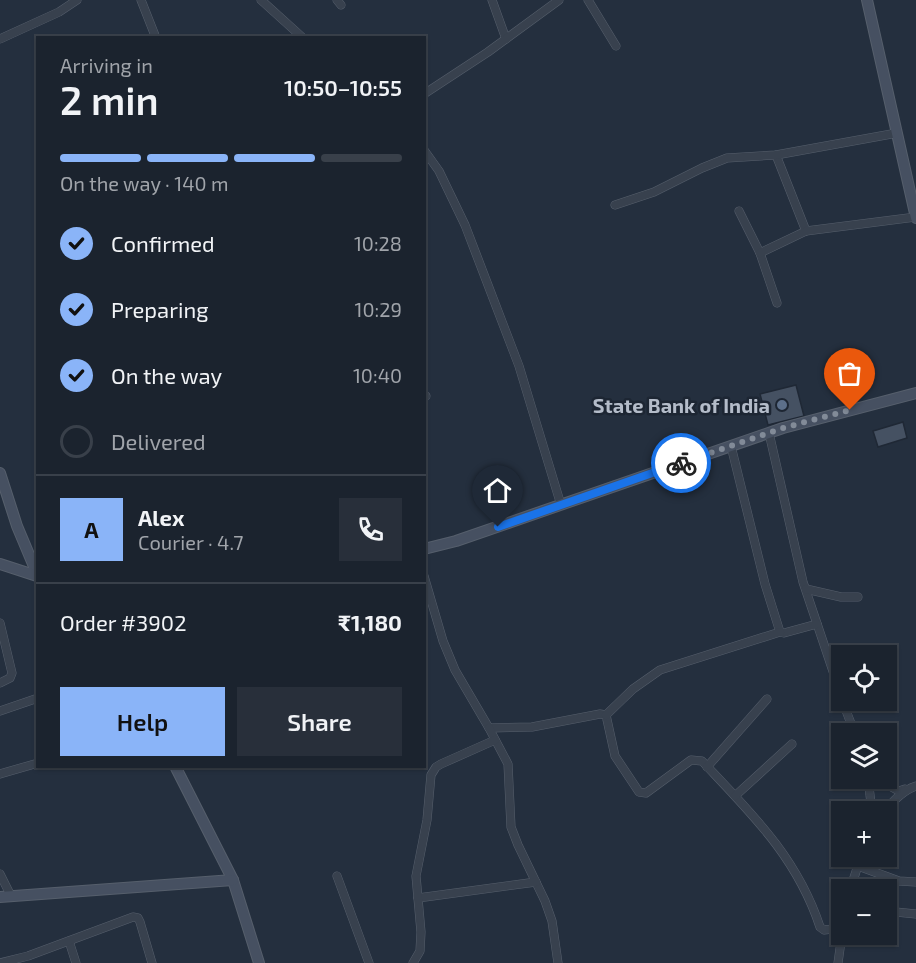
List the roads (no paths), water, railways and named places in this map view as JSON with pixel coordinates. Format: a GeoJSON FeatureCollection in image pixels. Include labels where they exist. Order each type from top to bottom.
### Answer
{"type":"FeatureCollection","features":[{"type":"Feature","properties":{"kind":"street"},"geometry":{"type":"LineString","coordinates":[[0,39],[59,12],[77,0]]}},
{"type":"Feature","properties":{"kind":"street"},"geometry":{"type":"LineString","coordinates":[[141,0],[155,36]]}},
{"type":"Feature","properties":{"kind":"street"},"geometry":{"type":"LineString","coordinates":[[261,0],[301,36]]}},
{"type":"Feature","properties":{"kind":"street"},"geometry":{"type":"LineString","coordinates":[[492,0],[506,39]]}},
{"type":"Feature","properties":{"kind":"street"},"geometry":{"type":"LineString","coordinates":[[426,93],[559,0]]}},
{"type":"Feature","properties":{"kind":"street"},"geometry":{"type":"LineString","coordinates":[[588,0],[616,46]]}},
{"type":"Feature","properties":{"kind":"street"},"geometry":{"type":"LineString","coordinates":[[760,253],[806,231],[916,217],[867,0]]}},
{"type":"Feature","properties":{"kind":"street"},"geometry":{"type":"LineString","coordinates":[[615,205],[654,192],[727,158],[776,155],[897,133]]}},
{"type":"Feature","properties":{"kind":"street"},"geometry":{"type":"LineString","coordinates":[[426,153],[439,171],[465,225],[519,366],[561,505]]}},
{"type":"Feature","properties":{"kind":"street"},"geometry":{"type":"LineString","coordinates":[[776,155],[806,231]]}},
{"type":"Feature","properties":{"kind":"street"},"geometry":{"type":"LineString","coordinates":[[739,211],[760,253],[777,303]]}},
{"type":"Feature","properties":{"kind":"street"},"geometry":{"type":"LineString","coordinates":[[426,548],[456,541],[769,433],[916,393]]}},
{"type":"Feature","properties":{"kind":"street"},"geometry":{"type":"LineString","coordinates":[[769,433],[806,589],[831,667]]}},
{"type":"Feature","properties":{"kind":"street"},"geometry":{"type":"LineString","coordinates":[[731,446],[765,585],[780,632]]}},
{"type":"Feature","properties":{"kind":"street"},"geometry":{"type":"LineString","coordinates":[[0,473],[33,556]]}},
{"type":"Feature","properties":{"kind":"street"},"geometry":{"type":"LineString","coordinates":[[0,564],[36,575]]}},
{"type":"Feature","properties":{"kind":"street"},"geometry":{"type":"LineString","coordinates":[[426,583],[443,641],[455,670],[508,764],[512,827],[552,921],[558,963]]}},
{"type":"Feature","properties":{"kind":"street"},"geometry":{"type":"LineString","coordinates":[[806,589],[841,597],[858,597]]}},
{"type":"Feature","properties":{"kind":"street"},"geometry":{"type":"LineString","coordinates":[[0,623],[12,673],[10,678],[0,683]]}},
{"type":"Feature","properties":{"kind":"street"},"geometry":{"type":"LineString","coordinates":[[606,715],[633,689],[660,670],[780,632],[784,633],[816,624]]}},
{"type":"Feature","properties":{"kind":"street"},"geometry":{"type":"LineString","coordinates":[[0,711],[36,699]]}},
{"type":"Feature","properties":{"kind":"street"},"geometry":{"type":"LineString","coordinates":[[707,767],[767,699]]}},
{"type":"Feature","properties":{"kind":"street"},"geometry":{"type":"LineString","coordinates":[[489,728],[532,727],[600,714],[606,715]]}},
{"type":"Feature","properties":{"kind":"street"},"geometry":{"type":"LineString","coordinates":[[606,715],[615,756],[639,792],[646,793],[691,760],[702,761],[778,844],[809,900],[820,927],[824,930],[831,929]]}},
{"type":"Feature","properties":{"kind":"street"},"geometry":{"type":"LineString","coordinates":[[413,963],[420,951],[416,876],[427,820],[430,775],[441,764],[495,740]]}},
{"type":"Feature","properties":{"kind":"street"},"geometry":{"type":"LineString","coordinates":[[735,796],[792,744]]}},
{"type":"Feature","properties":{"kind":"street"},"geometry":{"type":"LineString","coordinates":[[0,774],[36,763]]}},
{"type":"Feature","properties":{"kind":"street"},"geometry":{"type":"LineString","coordinates":[[176,768],[233,880],[259,963]]}},
{"type":"Feature","properties":{"kind":"street"},"geometry":{"type":"LineString","coordinates":[[895,789],[899,791],[913,787]]}},
{"type":"Feature","properties":{"kind":"street"},"geometry":{"type":"LineString","coordinates":[[893,801],[913,787]]}},
{"type":"Feature","properties":{"kind":"street"},"geometry":{"type":"LineString","coordinates":[[861,867],[899,880],[916,882]]}},
{"type":"Feature","properties":{"kind":"street"},"geometry":{"type":"LineString","coordinates":[[0,874],[6,897],[233,880]]}},
{"type":"Feature","properties":{"kind":"street"},"geometry":{"type":"LineString","coordinates":[[337,876],[369,963]]}},
{"type":"Feature","properties":{"kind":"street"},"geometry":{"type":"LineString","coordinates":[[418,898],[536,882]]}},
{"type":"Feature","properties":{"kind":"street"},"geometry":{"type":"LineString","coordinates":[[897,913],[916,914]]}},
{"type":"Feature","properties":{"kind":"street"},"geometry":{"type":"LineString","coordinates":[[2,963],[28,959],[69,940],[133,917],[138,918],[152,963]]}},
{"type":"Feature","properties":{"kind":"street"},"geometry":{"type":"LineString","coordinates":[[69,940],[76,963]]}},
{"type":"Feature","properties":{"kind":"street"},"geometry":{"type":"LineString","coordinates":[[838,963],[840,945]]}},
{"type":"Feature","properties":{"kind":"place","name":"State Bank of India"},"geometry":{"type":"Point","coordinates":[782,405]}}]}
